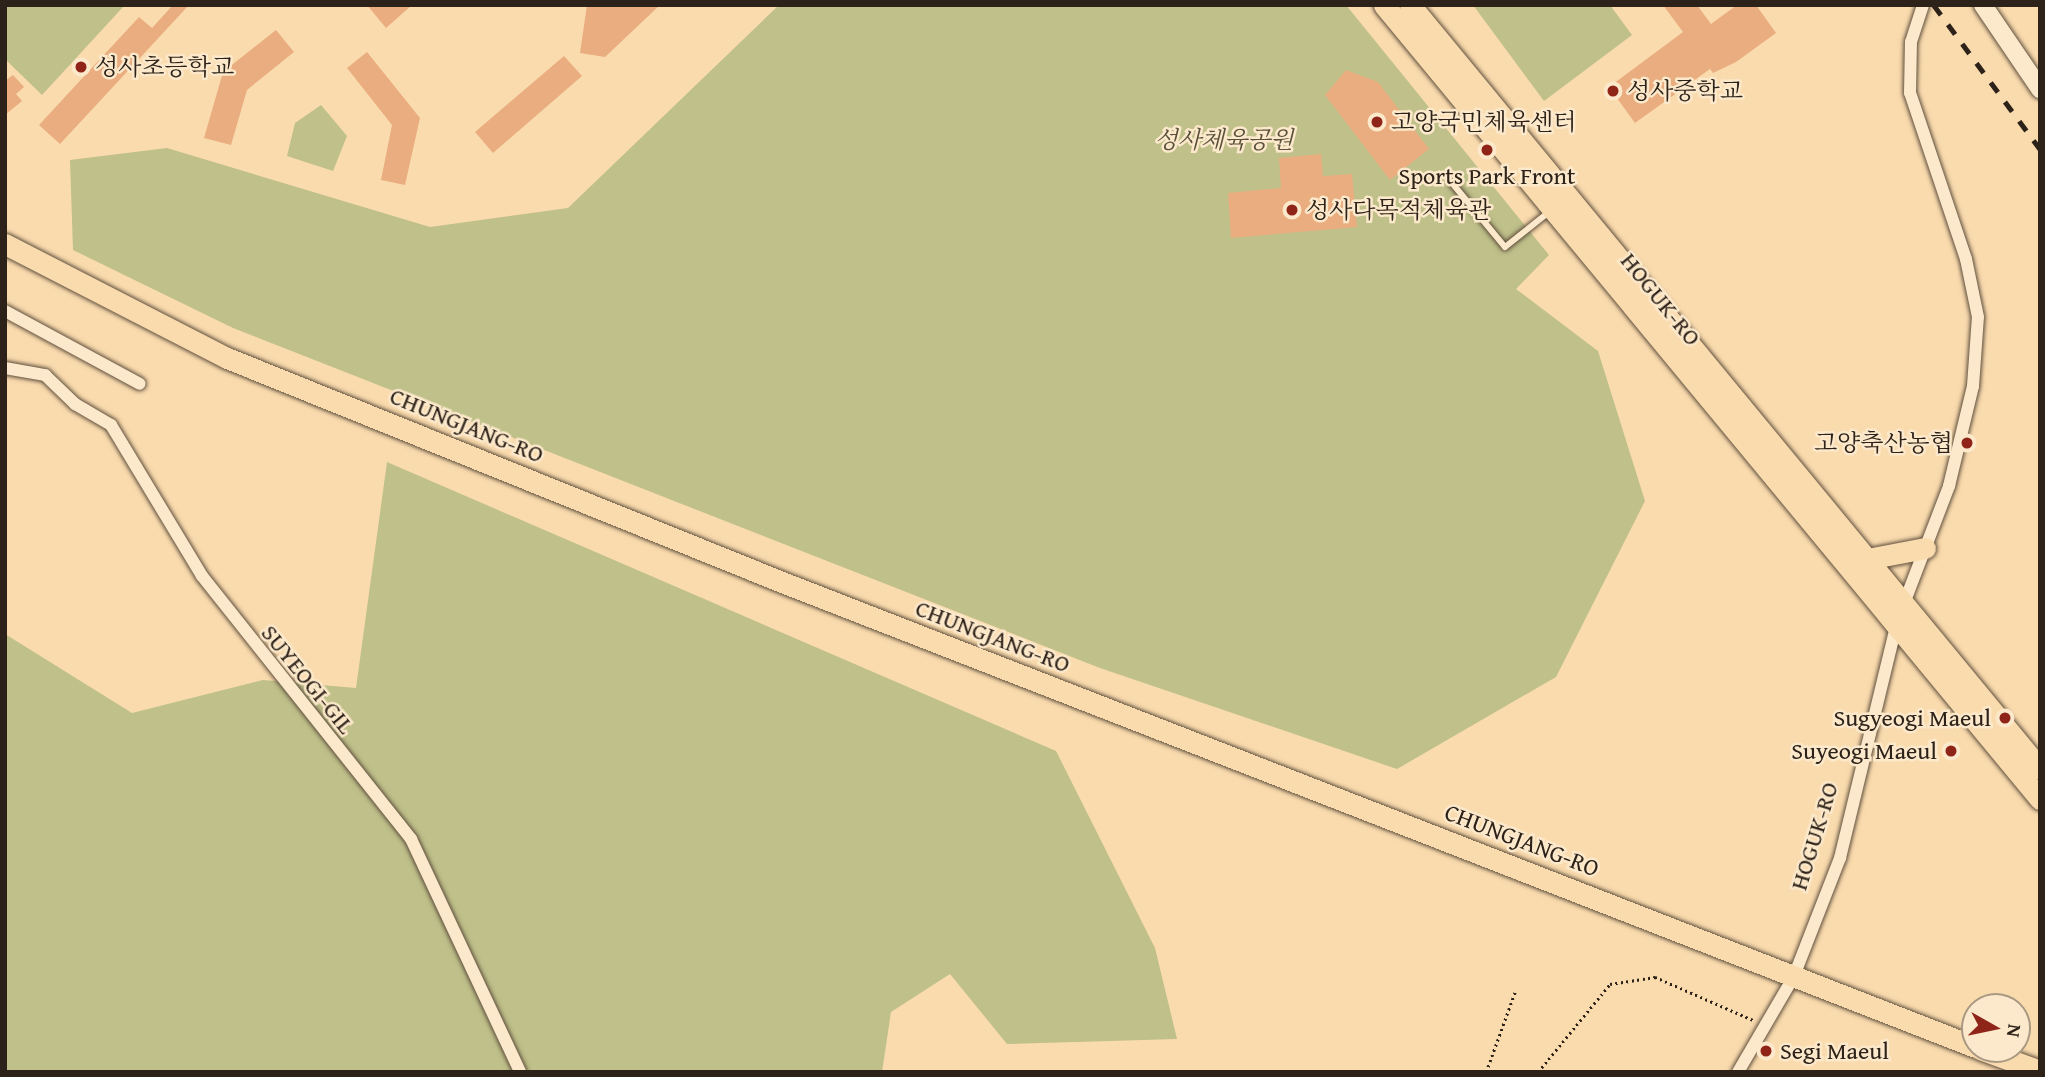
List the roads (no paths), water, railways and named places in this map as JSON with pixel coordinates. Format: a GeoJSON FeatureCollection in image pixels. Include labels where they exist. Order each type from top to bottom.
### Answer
{"type":"FeatureCollection","features":[{"type":"Feature","properties":{"kind":"main road","name":"HOGUK-RO"},"geometry":{"type":"LineString","coordinates":[[1384,5],[2040,799]]}},
{"type":"Feature","properties":{"kind":"main road","name":"HOGUK-RO"},"geometry":{"type":"LineString","coordinates":[[1410,5],[2040,769]]}},
{"type":"Feature","properties":{"kind":"main road"},"geometry":{"type":"LineString","coordinates":[[1983,5],[2040,89]]}},
{"type":"Feature","properties":{"kind":"main road","name":"CHUNGJANG-RO"},"geometry":{"type":"LineString","coordinates":[[5,244],[227,358],[1961,1042]]}},
{"type":"Feature","properties":{"kind":"main road"},"geometry":{"type":"LineString","coordinates":[[1867,559],[1925,548]]}},
{"type":"Feature","properties":{"kind":"main road","name":"CHUNGJANG-RO"},"geometry":{"type":"LineString","coordinates":[[2018,1063],[2040,1071]]}},
{"type":"Feature","properties":{"kind":"street","name":"HOGUK-RO"},"geometry":{"type":"LineString","coordinates":[[1794,976],[1852,821],[1896,626],[1925,548],[1973,386],[1978,317],[1966,259],[1910,93],[1911,42],[1923,5]]}},
{"type":"Feature","properties":{"kind":"street"},"geometry":{"type":"LineString","coordinates":[[5,311],[140,384]]}},
{"type":"Feature","properties":{"kind":"street","name":"SUYEOGI-GIL"},"geometry":{"type":"LineString","coordinates":[[5,368],[44,375],[75,404],[111,425],[202,576],[411,839],[520,1072]]}},
{"type":"Feature","properties":{"kind":"street"},"geometry":{"type":"LineString","coordinates":[[1738,1072],[1794,976]]}},
{"type":"Feature","properties":{"kind":"lane"},"geometry":{"type":"LineString","coordinates":[[1452,183],[1506,247],[1553,209],[1566,192]]}},
{"type":"Feature","properties":{"kind":"railway"},"geometry":{"type":"LineString","coordinates":[[1934,5],[2040,149]]}},
{"type":"Feature","properties":{"kind":"place","name":"성사초등학교"},"geometry":{"type":"Point","coordinates":[81,67]}},
{"type":"Feature","properties":{"kind":"place","name":"성사중학교"},"geometry":{"type":"Point","coordinates":[1613,91]}},
{"type":"Feature","properties":{"kind":"place","name":"고양국민체육센터"},"geometry":{"type":"Point","coordinates":[1377,122]}},
{"type":"Feature","properties":{"kind":"place","name":"Sports Park Front"},"geometry":{"type":"Point","coordinates":[1487,150]}},
{"type":"Feature","properties":{"kind":"place","name":"성사다목적체육관"},"geometry":{"type":"Point","coordinates":[1292,210]}},
{"type":"Feature","properties":{"kind":"place","name":"고양축산농협"},"geometry":{"type":"Point","coordinates":[1967,443]}},
{"type":"Feature","properties":{"kind":"place","name":"Sugyeogi Maeul"},"geometry":{"type":"Point","coordinates":[2005,718]}},
{"type":"Feature","properties":{"kind":"place","name":"Suyeogi Maeul"},"geometry":{"type":"Point","coordinates":[1951,751]}},
{"type":"Feature","properties":{"kind":"place","name":"Segi Maeul"},"geometry":{"type":"Point","coordinates":[1766,1051]}},
{"type":"Feature","properties":{"kind":"park label","name":"성사체육공원"},"geometry":{"type":"Point","coordinates":[1224,140]}}]}
